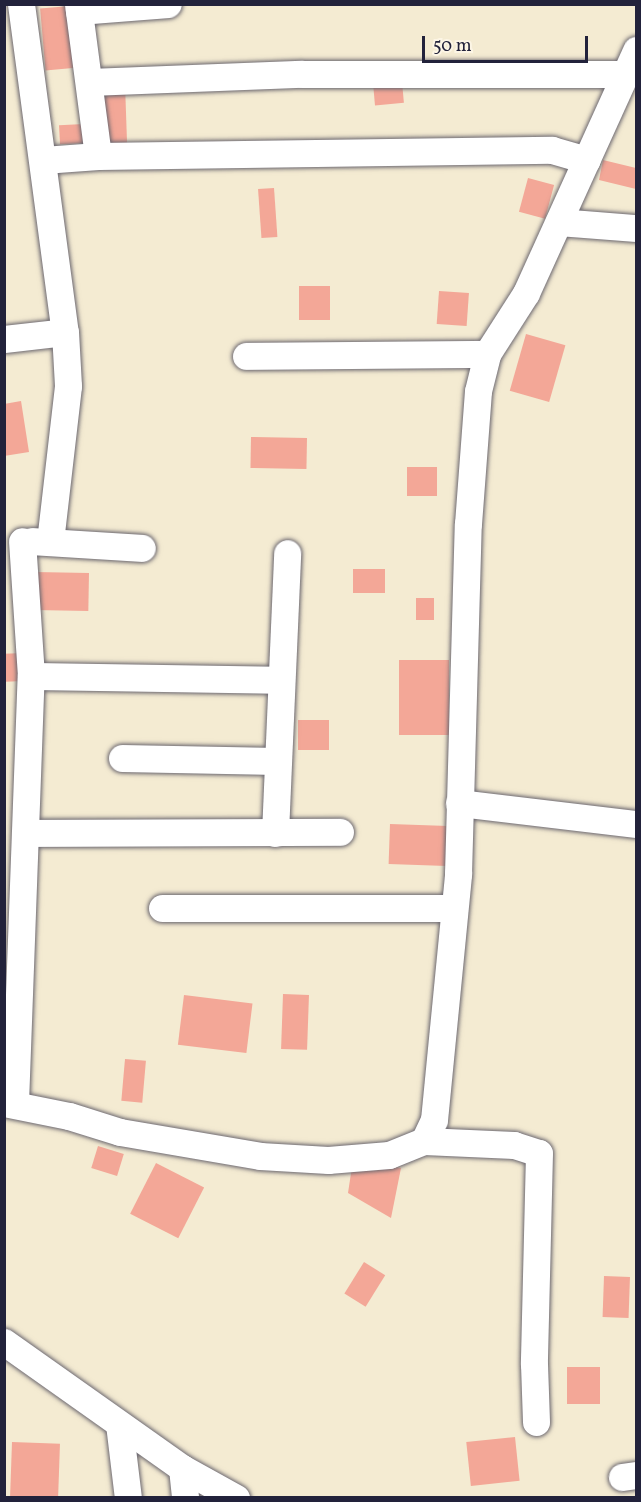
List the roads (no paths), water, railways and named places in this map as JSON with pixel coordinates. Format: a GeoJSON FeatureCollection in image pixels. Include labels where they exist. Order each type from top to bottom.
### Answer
{"type":"FeatureCollection","features":[{"type":"Feature","properties":{"kind":"street"},"geometry":{"type":"LineString","coordinates":[[21,4],[43,160],[64,332],[68,387],[50,541]]}},
{"type":"Feature","properties":{"kind":"street"},"geometry":{"type":"LineString","coordinates":[[98,156],[79,8],[168,4]]}},
{"type":"Feature","properties":{"kind":"street"},"geometry":{"type":"LineString","coordinates":[[88,82],[631,62],[526,293],[487,354],[478,391],[468,524],[454,908],[434,1120],[424,1141]]}},
{"type":"Feature","properties":{"kind":"street"},"geometry":{"type":"LineString","coordinates":[[43,160],[98,156],[552,150],[587,160]]}},
{"type":"Feature","properties":{"kind":"street"},"geometry":{"type":"LineString","coordinates":[[559,222],[636,228]]}},
{"type":"Feature","properties":{"kind":"street"},"geometry":{"type":"LineString","coordinates":[[4,339],[64,332]]}},
{"type":"Feature","properties":{"kind":"street"},"geometry":{"type":"LineString","coordinates":[[246,356],[487,354]]}},
{"type":"Feature","properties":{"kind":"street"},"geometry":{"type":"LineString","coordinates":[[142,548],[50,541],[13,542],[31,676],[26,833],[10,1103],[120,1132],[260,1156],[328,1160],[389,1155],[424,1141],[514,1145],[539,1153],[534,1364],[536,1422]]}},
{"type":"Feature","properties":{"kind":"street"},"geometry":{"type":"LineString","coordinates":[[275,833],[279,680],[287,553]]}},
{"type":"Feature","properties":{"kind":"street"},"geometry":{"type":"LineString","coordinates":[[31,676],[279,680]]}},
{"type":"Feature","properties":{"kind":"street"},"geometry":{"type":"LineString","coordinates":[[122,758],[277,761]]}},
{"type":"Feature","properties":{"kind":"street"},"geometry":{"type":"LineString","coordinates":[[459,803],[636,824]]}},
{"type":"Feature","properties":{"kind":"street"},"geometry":{"type":"LineString","coordinates":[[26,833],[340,832]]}},
{"type":"Feature","properties":{"kind":"street"},"geometry":{"type":"LineString","coordinates":[[162,908],[454,908]]}},
{"type":"Feature","properties":{"kind":"street"},"geometry":{"type":"LineString","coordinates":[[4,1342],[182,1468],[236,1497]]}},
{"type":"Feature","properties":{"kind":"street"},"geometry":{"type":"LineString","coordinates":[[119,1424],[122,1496]]}},
{"type":"Feature","properties":{"kind":"street"},"geometry":{"type":"LineString","coordinates":[[182,1468],[185,1497]]}}]}
